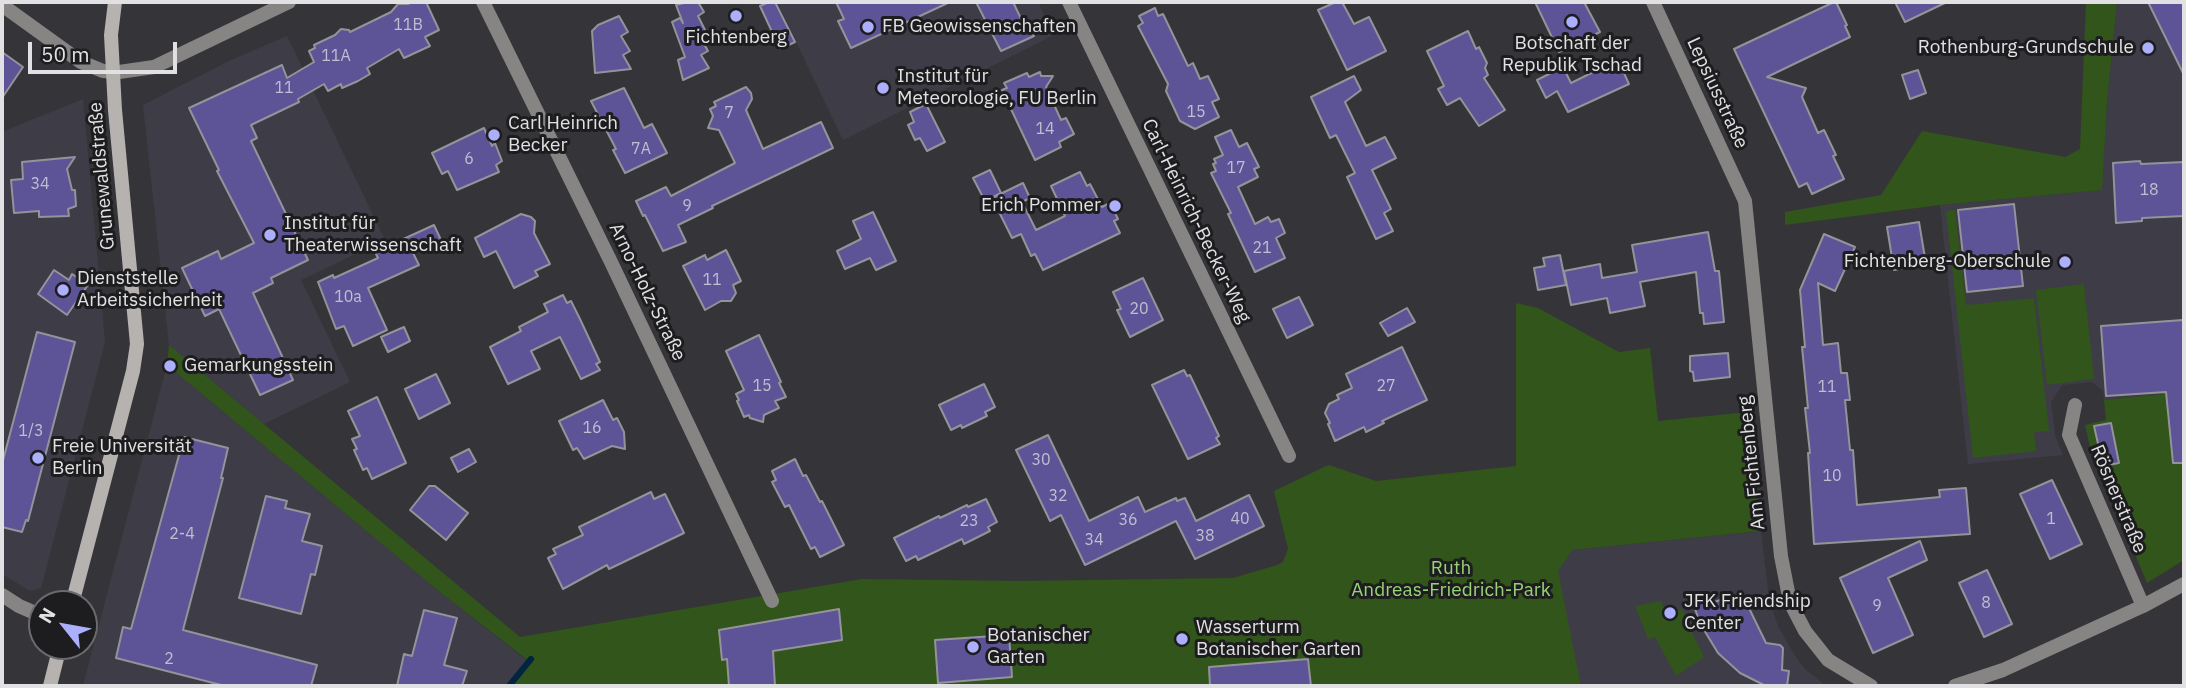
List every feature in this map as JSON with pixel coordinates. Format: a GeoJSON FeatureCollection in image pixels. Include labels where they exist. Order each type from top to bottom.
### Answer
{"type":"FeatureCollection","features":[{"type":"Feature","properties":{"kind":"main road","name":"Grunewaldstraße"},"geometry":{"type":"LineString","coordinates":[[76,590],[133,371],[137,344],[113,72],[111,35],[115,2]]}},
{"type":"Feature","properties":{"kind":"main road"},"geometry":{"type":"LineString","coordinates":[[50,686],[57,660]]}},
{"type":"Feature","properties":{"kind":"street"},"geometry":{"type":"LineString","coordinates":[[2,5],[72,57],[95,68],[127,72],[154,67],[289,2]]}},
{"type":"Feature","properties":{"kind":"street","name":"Arno-Holz-Straße"},"geometry":{"type":"LineString","coordinates":[[483,2],[611,262],[772,601]]}},
{"type":"Feature","properties":{"kind":"street","name":"Carl-Heinrich-Becker-Weg"},"geometry":{"type":"LineString","coordinates":[[1069,2],[1289,456]]}},
{"type":"Feature","properties":{"kind":"street","name":"Lepsiusstraße"},"geometry":{"type":"LineString","coordinates":[[1653,2],[1745,201]]}},
{"type":"Feature","properties":{"kind":"street","name":"Am Fichtenberg"},"geometry":{"type":"LineString","coordinates":[[1745,201],[1781,556],[1790,602],[1805,631],[1828,660],[1871,686]]}},
{"type":"Feature","properties":{"kind":"street","name":"Rösnerstraße"},"geometry":{"type":"LineString","coordinates":[[2075,405],[2069,435],[2143,606]]}},
{"type":"Feature","properties":{"kind":"street"},"geometry":{"type":"LineString","coordinates":[[1955,686],[2003,670],[2143,606],[2184,584]]}},
{"type":"Feature","properties":{"kind":"street"},"geometry":{"type":"LineString","coordinates":[[2,595],[28,609]]}},
{"type":"Feature","properties":{"kind":"shaded area","name":"Institut für Meteorologie, FU Berlin"},"geometry":{"type":"Polygon","coordinates":[[[777,2],[1038,2],[1054,35],[843,140],[777,2]]]}},
{"type":"Feature","properties":{"kind":"shaded area","name":"Fichtenberg-Oberschule"},"geometry":{"type":"Polygon","coordinates":[[[2117,2],[2184,2],[2184,392],[2104,400],[2103,391],[2092,382],[2062,385],[2051,402],[2055,435],[2063,455],[1968,464],[1940,205],[2101,190],[2117,2]]]}},
{"type":"Feature","properties":{"kind":"shaded area","name":"Institut für Theaterwissenschaft"},"geometry":{"type":"Polygon","coordinates":[[[287,36],[385,240],[301,280],[350,382],[264,424],[169,345],[143,105],[229,61],[287,36]]]}},
{"type":"Feature","properties":{"kind":"shaded area","name":"Freie Universität Berlin"},"geometry":{"type":"Polygon","coordinates":[[[83,99],[105,342],[41,588],[34,590],[28,590],[2,574],[2,132],[83,99]]]}},
{"type":"Feature","properties":{"kind":"shaded area"},"geometry":{"type":"Polygon","coordinates":[[[167,365],[436,589],[530,663],[511,686],[83,686],[90,660],[98,660],[98,629],[167,365]]]}},
{"type":"Feature","properties":{"kind":"shaded area","name":"JFK Friendship Center"},"geometry":{"type":"Polygon","coordinates":[[[1761,531],[1769,600],[1778,626],[1805,669],[1826,686],[1581,686],[1557,571],[1572,550],[1761,531]]]}},
{"type":"Feature","properties":{"kind":"green space"},"geometry":{"type":"Polygon","coordinates":[[[2086,2],[2117,2],[2102,190],[1940,205],[1785,225],[1785,212],[1881,195],[1922,131],[2065,157],[2080,149],[2086,2]]]}},
{"type":"Feature","properties":{"kind":"green space"},"geometry":{"type":"Polygon","coordinates":[[[1955,210],[1966,305],[2034,298],[2049,431],[2034,432],[2036,451],[1973,458],[1946,211],[1955,210]]]}},
{"type":"Feature","properties":{"kind":"green space"},"geometry":{"type":"Polygon","coordinates":[[[2084,284],[2094,379],[2047,385],[2036,290],[2084,284]]]}},
{"type":"Feature","properties":{"kind":"green space","name":"Ruth Andreas-Friedrich-Park"},"geometry":{"type":"Polygon","coordinates":[[[1516,303],[1538,308],[1619,352],[1650,348],[1658,421],[1748,412],[1761,531],[1572,550],[1558,571],[1581,686],[511,686],[530,662],[436,589],[167,365],[169,345],[520,637],[862,579],[1020,581],[1233,578],[1277,565],[1283,562],[1288,549],[1274,491],[1324,467],[1329,465],[1376,481],[1516,466],[1516,303]]]}},
{"type":"Feature","properties":{"kind":"green space"},"geometry":{"type":"Polygon","coordinates":[[[2184,392],[2184,560],[2147,583],[2090,447],[2085,425],[2106,420],[2104,400],[2184,392]]]}},
{"type":"Feature","properties":{"kind":"green space"},"geometry":{"type":"Polygon","coordinates":[[[1661,601],[1666,614],[1683,609],[1704,657],[1676,676],[1655,637],[1648,639],[1635,606],[1661,601]]]}},
{"type":"Feature","properties":{"kind":"building"},"geometry":{"type":"Polygon","coordinates":[[[426,2],[439,30],[425,37],[430,46],[404,58],[399,49],[367,68],[370,74],[358,81],[342,88],[341,84],[328,91],[324,84],[298,99],[299,102],[251,125],[257,138],[251,141],[308,260],[271,278],[273,283],[253,293],[293,380],[260,395],[219,309],[205,316],[182,268],[218,251],[221,259],[254,243],[217,171],[219,170],[189,108],[282,65],[287,78],[314,62],[309,51],[315,48],[314,45],[335,35],[341,29],[350,32],[391,12],[398,4],[426,2]]]}},
{"type":"Feature","properties":{"kind":"building"},"geometry":{"type":"Polygon","coordinates":[[[698,2],[704,12],[698,16],[706,32],[699,35],[708,51],[701,55],[709,68],[683,80],[678,60],[685,57],[672,22],[680,18],[683,23],[676,5],[698,2]]]}},
{"type":"Feature","properties":{"kind":"building"},"geometry":{"type":"Polygon","coordinates":[[[775,2],[795,42],[780,49],[760,6],[775,2]]]}},
{"type":"Feature","properties":{"kind":"building","name":"FB Geowissenschaften"},"geometry":{"type":"Polygon","coordinates":[[[836,2],[950,2],[851,48],[838,21],[844,19],[836,2]]]}},
{"type":"Feature","properties":{"kind":"building"},"geometry":{"type":"Polygon","coordinates":[[[976,2],[1013,2],[1026,29],[1034,36],[1001,51],[976,2]]]}},
{"type":"Feature","properties":{"kind":"building"},"geometry":{"type":"Polygon","coordinates":[[[1342,2],[1354,24],[1369,17],[1386,51],[1347,70],[1318,10],[1342,2]]]}},
{"type":"Feature","properties":{"kind":"building"},"geometry":{"type":"Polygon","coordinates":[[[1535,2],[1584,2],[1600,32],[1559,52],[1535,2]]]}},
{"type":"Feature","properties":{"kind":"building"},"geometry":{"type":"Polygon","coordinates":[[[1834,2],[1847,25],[1845,26],[1850,37],[1767,77],[1806,88],[1802,97],[1818,133],[1824,130],[1836,155],[1833,156],[1844,179],[1812,194],[1807,183],[1799,187],[1734,49],[1834,2]]]}},
{"type":"Feature","properties":{"kind":"building"},"geometry":{"type":"Polygon","coordinates":[[[1895,2],[1947,2],[1905,22],[1895,2]]]}},
{"type":"Feature","properties":{"kind":"building"},"geometry":{"type":"Polygon","coordinates":[[[2148,2],[2184,2],[2184,75],[2148,2]]]}},
{"type":"Feature","properties":{"kind":"building"},"geometry":{"type":"Polygon","coordinates":[[[1155,8],[1158,16],[1163,14],[1188,66],[1193,63],[1200,79],[1208,76],[1219,99],[1212,102],[1219,117],[1195,129],[1180,121],[1166,91],[1168,84],[1138,26],[1143,23],[1139,16],[1155,8]]]}},
{"type":"Feature","properties":{"kind":"building"},"geometry":{"type":"Polygon","coordinates":[[[619,16],[628,32],[621,36],[630,51],[623,55],[631,69],[595,73],[592,31],[598,25],[619,16]]]}},
{"type":"Feature","properties":{"kind":"building"},"geometry":{"type":"Polygon","coordinates":[[[1468,31],[1476,49],[1479,47],[1487,63],[1485,68],[1488,75],[1484,78],[1505,110],[1479,126],[1460,98],[1447,105],[1438,89],[1444,86],[1427,51],[1468,31]]]}},
{"type":"Feature","properties":{"kind":"building"},"geometry":{"type":"Polygon","coordinates":[[[2,52],[23,67],[2,98],[2,52]]]}},
{"type":"Feature","properties":{"kind":"building"},"geometry":{"type":"Polygon","coordinates":[[[1618,60],[1629,84],[1568,112],[1557,91],[1546,98],[1537,80],[1563,67],[1571,83],[1618,60]]]}},
{"type":"Feature","properties":{"kind":"building"},"geometry":{"type":"Polygon","coordinates":[[[1918,70],[1926,93],[1910,99],[1902,75],[1918,70]]]}},
{"type":"Feature","properties":{"kind":"building"},"geometry":{"type":"Polygon","coordinates":[[[1040,72],[1041,76],[1053,76],[1046,87],[1061,120],[1066,118],[1074,134],[1059,142],[1061,147],[1035,160],[1002,90],[1007,88],[1004,83],[1027,73],[1029,77],[1040,72]]]}},
{"type":"Feature","properties":{"kind":"building"},"geometry":{"type":"Polygon","coordinates":[[[1354,76],[1361,90],[1345,102],[1366,146],[1385,137],[1396,158],[1372,170],[1391,209],[1384,213],[1393,231],[1376,239],[1347,177],[1355,173],[1336,135],[1330,138],[1311,97],[1354,76]]]}},
{"type":"Feature","properties":{"kind":"building"},"geometry":{"type":"Polygon","coordinates":[[[746,87],[752,99],[746,110],[763,149],[821,122],[833,148],[678,225],[686,242],[663,251],[636,201],[666,187],[671,196],[735,163],[719,130],[708,128],[713,116],[710,109],[716,106],[714,102],[746,87]]]}},
{"type":"Feature","properties":{"kind":"building"},"geometry":{"type":"Polygon","coordinates":[[[624,88],[644,128],[652,124],[667,153],[625,173],[613,150],[616,149],[591,101],[624,88]]]}},
{"type":"Feature","properties":{"kind":"building"},"geometry":{"type":"Polygon","coordinates":[[[926,104],[945,142],[927,151],[920,138],[915,140],[908,125],[914,122],[910,112],[926,104]]]}},
{"type":"Feature","properties":{"kind":"building"},"geometry":{"type":"Polygon","coordinates":[[[484,128],[492,146],[495,143],[502,161],[496,165],[499,172],[457,190],[448,171],[442,174],[432,153],[484,128]]]}},
{"type":"Feature","properties":{"kind":"building"},"geometry":{"type":"Polygon","coordinates":[[[1231,130],[1239,147],[1247,143],[1259,167],[1254,169],[1258,177],[1238,187],[1255,224],[1268,217],[1271,222],[1279,219],[1285,233],[1276,238],[1285,258],[1255,272],[1211,173],[1216,171],[1214,159],[1223,155],[1215,137],[1231,130]]]}},
{"type":"Feature","properties":{"kind":"building"},"geometry":{"type":"Polygon","coordinates":[[[75,157],[67,169],[72,190],[75,190],[76,206],[68,209],[69,216],[39,217],[39,211],[14,213],[11,180],[23,179],[22,162],[75,157]]]}},
{"type":"Feature","properties":{"kind":"building"},"geometry":{"type":"Polygon","coordinates":[[[2140,161],[2141,164],[2184,162],[2184,216],[2142,218],[2142,221],[2116,223],[2113,163],[2140,161]]]}},
{"type":"Feature","properties":{"kind":"building"},"geometry":{"type":"Polygon","coordinates":[[[990,170],[1001,193],[985,201],[973,178],[990,170]]]}},
{"type":"Feature","properties":{"kind":"building"},"geometry":{"type":"Polygon","coordinates":[[[1080,172],[1102,207],[1110,203],[1118,219],[1114,221],[1120,233],[1043,270],[1035,254],[1031,256],[1021,234],[1012,238],[992,198],[1023,183],[1030,198],[1022,202],[1036,230],[1065,216],[1051,186],[1080,172]]]}},
{"type":"Feature","properties":{"kind":"building"},"geometry":{"type":"Polygon","coordinates":[[[2014,204],[2023,286],[1967,292],[1958,210],[2014,204]]]}},
{"type":"Feature","properties":{"kind":"building"},"geometry":{"type":"Polygon","coordinates":[[[873,212],[896,261],[876,270],[870,258],[845,269],[837,251],[861,239],[853,221],[873,212]]]}},
{"type":"Feature","properties":{"kind":"building"},"geometry":{"type":"Polygon","coordinates":[[[521,214],[535,221],[534,233],[550,264],[535,271],[538,276],[514,288],[496,251],[484,257],[475,238],[521,214]]]}},
{"type":"Feature","properties":{"kind":"building"},"geometry":{"type":"Polygon","coordinates":[[[1919,222],[1926,264],[1894,270],[1887,227],[1919,222]]]}},
{"type":"Feature","properties":{"kind":"building"},"geometry":{"type":"Polygon","coordinates":[[[434,225],[441,240],[413,253],[419,265],[368,288],[387,330],[353,346],[344,326],[336,329],[318,282],[333,275],[334,278],[378,258],[375,252],[434,225]]]}},
{"type":"Feature","properties":{"kind":"building"},"geometry":{"type":"Polygon","coordinates":[[[1708,232],[1715,271],[1719,271],[1724,322],[1704,324],[1703,313],[1700,313],[1696,272],[1640,282],[1645,306],[1610,313],[1607,298],[1571,305],[1564,271],[1600,264],[1602,278],[1637,272],[1632,245],[1708,232]]]}},
{"type":"Feature","properties":{"kind":"building"},"geometry":{"type":"Polygon","coordinates":[[[1824,234],[1855,247],[1835,291],[1818,283],[1823,345],[1838,343],[1841,373],[1847,373],[1850,400],[1845,400],[1850,450],[1853,450],[1857,505],[1940,497],[1939,490],[1966,488],[1970,534],[1814,544],[1800,290],[1824,234]]]}},
{"type":"Feature","properties":{"kind":"building"},"geometry":{"type":"Polygon","coordinates":[[[726,250],[741,281],[733,285],[736,293],[731,301],[721,301],[705,310],[683,266],[705,255],[707,260],[726,250]]]}},
{"type":"Feature","properties":{"kind":"building"},"geometry":{"type":"Polygon","coordinates":[[[1560,255],[1566,285],[1538,290],[1534,268],[1545,266],[1543,258],[1560,255]]]}},
{"type":"Feature","properties":{"kind":"building","name":"Dienststelle Arbeitssicherheit"},"geometry":{"type":"Polygon","coordinates":[[[54,270],[69,280],[72,274],[88,285],[67,315],[38,294],[54,270]]]}},
{"type":"Feature","properties":{"kind":"building"},"geometry":{"type":"Polygon","coordinates":[[[1143,278],[1163,320],[1130,337],[1117,310],[1121,309],[1113,292],[1143,278]]]}},
{"type":"Feature","properties":{"kind":"building"},"geometry":{"type":"Polygon","coordinates":[[[563,295],[567,303],[571,301],[580,319],[600,362],[596,364],[600,370],[581,379],[560,337],[531,351],[540,369],[508,384],[490,347],[521,331],[519,327],[548,312],[544,304],[563,295]]]}},
{"type":"Feature","properties":{"kind":"building"},"geometry":{"type":"Polygon","coordinates":[[[1299,297],[1313,325],[1287,338],[1273,309],[1299,297]]]}},
{"type":"Feature","properties":{"kind":"building"},"geometry":{"type":"Polygon","coordinates":[[[1407,308],[1415,322],[1388,336],[1380,323],[1407,308]]]}},
{"type":"Feature","properties":{"kind":"building"},"geometry":{"type":"Polygon","coordinates":[[[2183,320],[2184,463],[2173,463],[2166,392],[2106,396],[2101,326],[2183,320]]]}},
{"type":"Feature","properties":{"kind":"building"},"geometry":{"type":"Polygon","coordinates":[[[404,327],[410,341],[388,352],[381,337],[404,327]]]}},
{"type":"Feature","properties":{"kind":"building"},"geometry":{"type":"Polygon","coordinates":[[[37,332],[75,342],[28,521],[26,520],[22,532],[2,527],[2,464],[37,332]]]}},
{"type":"Feature","properties":{"kind":"building"},"geometry":{"type":"Polygon","coordinates":[[[759,335],[786,397],[775,401],[779,408],[764,415],[763,422],[750,418],[749,415],[744,417],[736,394],[744,390],[726,351],[759,335]]]}},
{"type":"Feature","properties":{"kind":"building"},"geometry":{"type":"Polygon","coordinates":[[[1402,347],[1427,400],[1382,421],[1384,423],[1366,432],[1364,427],[1335,441],[1325,413],[1329,404],[1339,399],[1337,395],[1352,388],[1346,374],[1402,347]]]}},
{"type":"Feature","properties":{"kind":"building"},"geometry":{"type":"Polygon","coordinates":[[[1728,353],[1730,377],[1694,381],[1693,372],[1690,371],[1690,356],[1728,353]]]}},
{"type":"Feature","properties":{"kind":"building"},"geometry":{"type":"Polygon","coordinates":[[[1184,370],[1187,376],[1190,375],[1219,436],[1216,438],[1220,444],[1188,459],[1152,385],[1184,370]]]}},
{"type":"Feature","properties":{"kind":"building"},"geometry":{"type":"Polygon","coordinates":[[[436,374],[450,403],[419,419],[405,389],[436,374]]]}},
{"type":"Feature","properties":{"kind":"building"},"geometry":{"type":"Polygon","coordinates":[[[984,384],[995,407],[985,412],[987,416],[962,428],[961,425],[951,430],[939,405],[984,384]]]}},
{"type":"Feature","properties":{"kind":"building"},"geometry":{"type":"Polygon","coordinates":[[[377,397],[406,463],[372,479],[367,468],[363,470],[354,450],[357,449],[352,439],[360,436],[348,411],[377,397]]]}},
{"type":"Feature","properties":{"kind":"building"},"geometry":{"type":"Polygon","coordinates":[[[603,400],[613,420],[617,418],[624,432],[625,449],[612,446],[584,459],[577,448],[573,450],[559,421],[603,400]]]}},
{"type":"Feature","properties":{"kind":"building"},"geometry":{"type":"Polygon","coordinates":[[[2111,423],[2119,463],[2103,466],[2094,426],[2111,423]]]}},
{"type":"Feature","properties":{"kind":"building"},"geometry":{"type":"Polygon","coordinates":[[[1048,435],[1089,521],[1138,497],[1145,512],[1176,498],[1177,501],[1185,498],[1196,521],[1249,495],[1264,526],[1195,559],[1176,521],[1085,565],[1061,515],[1050,521],[1016,450],[1048,435]]]}},
{"type":"Feature","properties":{"kind":"building"},"geometry":{"type":"Polygon","coordinates":[[[184,437],[228,448],[223,478],[183,630],[317,665],[311,686],[225,686],[116,658],[123,627],[131,629],[184,437]]]}},
{"type":"Feature","properties":{"kind":"building"},"geometry":{"type":"Polygon","coordinates":[[[469,449],[476,462],[458,472],[451,458],[469,449]]]}},
{"type":"Feature","properties":{"kind":"building"},"geometry":{"type":"Polygon","coordinates":[[[795,459],[803,476],[806,475],[820,502],[822,501],[844,545],[820,557],[815,547],[811,549],[789,505],[785,507],[772,482],[776,480],[772,471],[795,459]]]}},
{"type":"Feature","properties":{"kind":"building"},"geometry":{"type":"Polygon","coordinates":[[[2052,480],[2082,544],[2050,559],[2020,494],[2052,480]]]}},
{"type":"Feature","properties":{"kind":"building"},"geometry":{"type":"Polygon","coordinates":[[[429,486],[435,486],[468,513],[446,540],[410,510],[429,486]]]}},
{"type":"Feature","properties":{"kind":"building"},"geometry":{"type":"Polygon","coordinates":[[[651,492],[654,499],[665,494],[684,533],[609,569],[607,565],[563,589],[548,558],[556,554],[553,549],[583,535],[579,527],[651,492]]]}},
{"type":"Feature","properties":{"kind":"building"},"geometry":{"type":"Polygon","coordinates":[[[266,496],[287,501],[285,508],[310,514],[302,541],[322,546],[315,575],[311,574],[301,614],[239,598],[266,496]]]}},
{"type":"Feature","properties":{"kind":"building"},"geometry":{"type":"Polygon","coordinates":[[[986,499],[997,522],[988,527],[990,531],[964,544],[962,539],[918,560],[916,556],[906,561],[894,538],[939,516],[940,518],[986,499]]]}},
{"type":"Feature","properties":{"kind":"building"},"geometry":{"type":"Polygon","coordinates":[[[1920,541],[1927,560],[1888,578],[1913,635],[1873,653],[1840,578],[1920,541]]]}},
{"type":"Feature","properties":{"kind":"building"},"geometry":{"type":"Polygon","coordinates":[[[1987,570],[2012,624],[1984,637],[1959,583],[1987,570]]]}},
{"type":"Feature","properties":{"kind":"building"},"geometry":{"type":"Polygon","coordinates":[[[1736,595],[1742,604],[1746,602],[1766,643],[1783,648],[1782,670],[1789,671],[1787,686],[1766,686],[1740,673],[1718,653],[1701,625],[1693,604],[1713,598],[1714,602],[1736,595]]]}},
{"type":"Feature","properties":{"kind":"building"},"geometry":{"type":"Polygon","coordinates":[[[839,609],[842,640],[773,651],[775,686],[729,686],[727,659],[722,660],[719,630],[839,609]]]}},
{"type":"Feature","properties":{"kind":"building"},"geometry":{"type":"Polygon","coordinates":[[[424,610],[457,618],[444,665],[467,671],[462,686],[397,686],[404,654],[412,656],[424,610]]]}},
{"type":"Feature","properties":{"kind":"building"},"geometry":{"type":"Polygon","coordinates":[[[1009,635],[1012,677],[938,683],[935,640],[1009,635]]]}},
{"type":"Feature","properties":{"kind":"building"},"geometry":{"type":"Polygon","coordinates":[[[1308,659],[1311,686],[1210,686],[1209,667],[1308,659]]]}},
{"type":"Feature","properties":{"kind":"waterway"},"geometry":{"type":"LineString","coordinates":[[509,686],[531,659]]}},
{"type":"Feature","properties":{"kind":"place","name":"Fichtenberg"},"geometry":{"type":"Point","coordinates":[736,16]}},
{"type":"Feature","properties":{"kind":"place","name":"Botschaft der Republik Tschad"},"geometry":{"type":"Point","coordinates":[1572,22]}},
{"type":"Feature","properties":{"kind":"place","name":"FB Geowissenschaften"},"geometry":{"type":"Point","coordinates":[868,27]}},
{"type":"Feature","properties":{"kind":"place","name":"Rothenburg-Grundschule"},"geometry":{"type":"Point","coordinates":[2148,48]}},
{"type":"Feature","properties":{"kind":"place","name":"Institut für Meteorologie, FU Berlin"},"geometry":{"type":"Point","coordinates":[883,88]}},
{"type":"Feature","properties":{"kind":"place","name":"Carl Heinrich Becker"},"geometry":{"type":"Point","coordinates":[494,135]}},
{"type":"Feature","properties":{"kind":"place","name":"Erich Pommer"},"geometry":{"type":"Point","coordinates":[1115,206]}},
{"type":"Feature","properties":{"kind":"place","name":"Institut für Theaterwissenschaft"},"geometry":{"type":"Point","coordinates":[270,235]}},
{"type":"Feature","properties":{"kind":"place","name":"Fichtenberg-Oberschule"},"geometry":{"type":"Point","coordinates":[2065,262]}},
{"type":"Feature","properties":{"kind":"place","name":"Dienststelle Arbeitssicherheit"},"geometry":{"type":"Point","coordinates":[63,290]}},
{"type":"Feature","properties":{"kind":"place","name":"Gemarkungsstein"},"geometry":{"type":"Point","coordinates":[170,366]}},
{"type":"Feature","properties":{"kind":"place","name":"Freie Universität Berlin"},"geometry":{"type":"Point","coordinates":[38,458]}},
{"type":"Feature","properties":{"kind":"place","name":"JFK Friendship Center"},"geometry":{"type":"Point","coordinates":[1670,613]}},
{"type":"Feature","properties":{"kind":"place","name":"Wasserturm Botanischer Garten"},"geometry":{"type":"Point","coordinates":[1182,639]}},
{"type":"Feature","properties":{"kind":"place","name":"Botanischer Garten"},"geometry":{"type":"Point","coordinates":[973,647]}}]}
